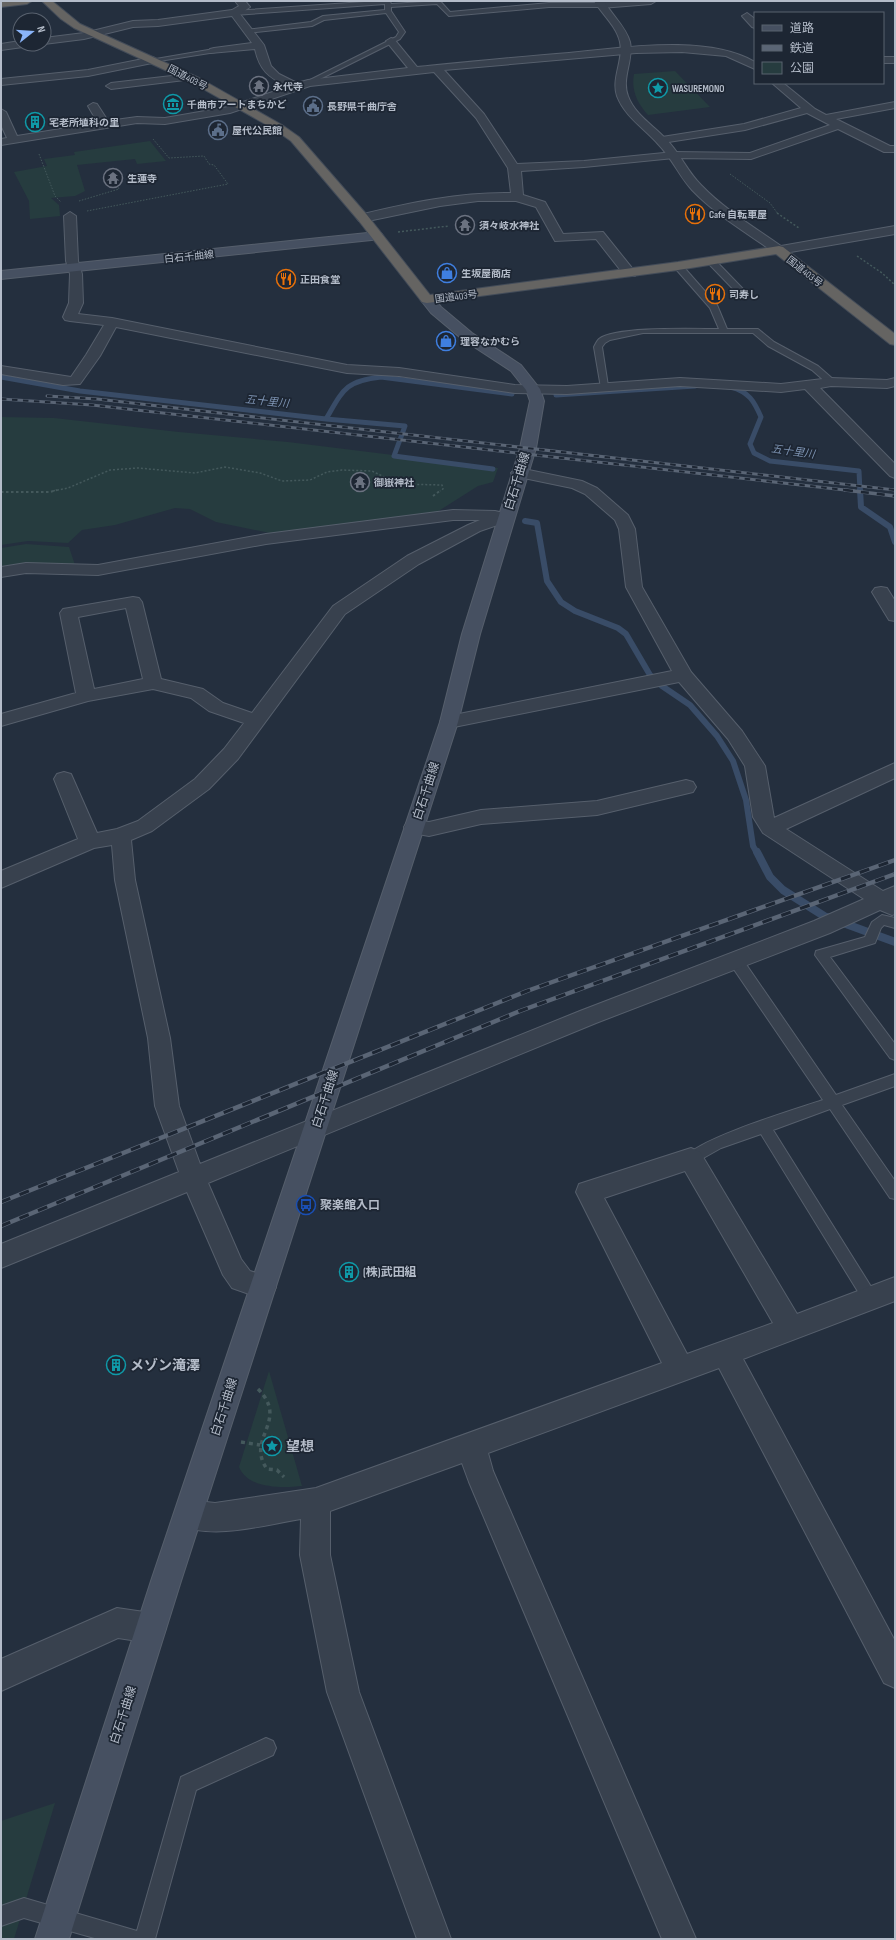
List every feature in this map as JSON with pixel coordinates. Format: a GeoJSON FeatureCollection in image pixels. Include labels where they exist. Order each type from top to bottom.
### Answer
{"type":"FeatureCollection","features":[{"type":"Feature","properties":{"kind":"highway"},"geometry":{"type":"LineString","coordinates":[[1,3],[27,1]]}},
{"type":"Feature","properties":{"kind":"highway","name":"国道403号"},"geometry":{"type":"LineString","coordinates":[[47,1],[64,17],[92,33],[189,77],[278,128],[300,145],[363,218],[427,299],[630,273],[779,250],[895,341]]}},
{"type":"Feature","properties":{"kind":"main road","name":"白石千曲線"},"geometry":{"type":"LineString","coordinates":[[1,275],[377,236]]}},
{"type":"Feature","properties":{"kind":"main road","name":"白石千曲線"},"geometry":{"type":"LineString","coordinates":[[56,1928],[151,1628],[449,722],[471,634],[519,473],[528,448],[537,401],[533,389],[516,368],[467,336],[436,310],[427,299]]}},
{"type":"Feature","properties":{"kind":"street"},"geometry":{"type":"LineString","coordinates":[[52,40],[84,36],[133,24],[158,23],[234,13],[245,7],[240,1]]}},
{"type":"Feature","properties":{"kind":"street"},"geometry":{"type":"LineString","coordinates":[[600,3],[651,1]]}},
{"type":"Feature","properties":{"kind":"street"},"geometry":{"type":"LineString","coordinates":[[600,3],[625,40],[626,51],[619,78],[622,94],[632,113],[662,140],[674,155],[688,179],[708,198],[779,250],[895,230]]}},
{"type":"Feature","properties":{"kind":"street"},"geometry":{"type":"LineString","coordinates":[[234,13],[259,45],[263,62],[267,68],[276,76],[296,87]]}},
{"type":"Feature","properties":{"kind":"street"},"geometry":{"type":"LineString","coordinates":[[747,16],[754,24]]}},
{"type":"Feature","properties":{"kind":"street"},"geometry":{"type":"LineString","coordinates":[[391,41],[415,71]]}},
{"type":"Feature","properties":{"kind":"street"},"geometry":{"type":"LineString","coordinates":[[214,51],[259,45]]}},
{"type":"Feature","properties":{"kind":"street"},"geometry":{"type":"LineString","coordinates":[[1,47],[12,46]]}},
{"type":"Feature","properties":{"kind":"street"},"geometry":{"type":"LineString","coordinates":[[1,142],[137,120],[165,121],[230,110],[308,83],[436,68],[626,51],[717,51],[728,53],[754,66]]}},
{"type":"Feature","properties":{"kind":"street"},"geometry":{"type":"LineString","coordinates":[[1,82],[88,73],[153,60]]}},
{"type":"Feature","properties":{"kind":"street"},"geometry":{"type":"LineString","coordinates":[[884,60],[895,60]]}},
{"type":"Feature","properties":{"kind":"street"},"geometry":{"type":"LineString","coordinates":[[436,68],[480,116],[514,168],[516,172],[515,179],[517,197]]}},
{"type":"Feature","properties":{"kind":"street"},"geometry":{"type":"LineString","coordinates":[[111,86],[189,77]]}},
{"type":"Feature","properties":{"kind":"street"},"geometry":{"type":"LineString","coordinates":[[778,84],[808,109],[888,150],[895,149]]}},
{"type":"Feature","properties":{"kind":"street"},"geometry":{"type":"LineString","coordinates":[[825,118],[895,104]]}},
{"type":"Feature","properties":{"kind":"street"},"geometry":{"type":"LineString","coordinates":[[93,106],[105,126]]}},
{"type":"Feature","properties":{"kind":"street"},"geometry":{"type":"LineString","coordinates":[[662,140],[745,128],[808,109]]}},
{"type":"Feature","properties":{"kind":"street"},"geometry":{"type":"LineString","coordinates":[[1,112],[13,140]]}},
{"type":"Feature","properties":{"kind":"street"},"geometry":{"type":"LineString","coordinates":[[514,168],[584,164],[674,155],[751,156],[839,125]]}},
{"type":"Feature","properties":{"kind":"street"},"geometry":{"type":"LineString","coordinates":[[363,218],[457,199],[479,197],[517,197],[541,205],[559,238],[599,235],[630,273]]}},
{"type":"Feature","properties":{"kind":"street"},"geometry":{"type":"LineString","coordinates":[[73,215],[73,267],[76,274],[76,304],[70,317],[112,322],[347,369],[399,372],[515,389],[567,390],[604,386],[680,382],[781,388],[831,382],[887,384],[895,382]]}},
{"type":"Feature","properties":{"kind":"street"},"geometry":{"type":"LineString","coordinates":[[1,370],[63,381],[74,381],[93,356],[112,322]]}},
{"type":"Feature","properties":{"kind":"street"},"geometry":{"type":"LineString","coordinates":[[809,385],[895,473]]}},
{"type":"Feature","properties":{"kind":"street"},"geometry":{"type":"LineString","coordinates":[[519,473],[576,484],[591,491],[622,518],[627,529],[634,587],[683,675],[735,735],[755,766],[763,817],[770,828],[891,901]]}},
{"type":"Feature","properties":{"kind":"street"},"geometry":{"type":"LineString","coordinates":[[1,572],[26,568],[98,570],[266,540],[453,515],[506,517]]}},
{"type":"Feature","properties":{"kind":"street"},"geometry":{"type":"LineString","coordinates":[[1,880],[90,842],[121,836],[144,826],[202,784],[231,754],[339,610],[413,560],[474,528],[506,517]]}},
{"type":"Feature","properties":{"kind":"street"},"geometry":{"type":"LineString","coordinates":[[881,592],[895,616]]}},
{"type":"Feature","properties":{"kind":"street"},"geometry":{"type":"LineString","coordinates":[[86,696],[69,613],[133,602],[153,683]]}},
{"type":"Feature","properties":{"kind":"street"},"geometry":{"type":"LineString","coordinates":[[449,722],[683,675]]}},
{"type":"Feature","properties":{"kind":"street"},"geometry":{"type":"LineString","coordinates":[[1,720],[86,696],[153,683],[197,693],[216,707],[256,721]]}},
{"type":"Feature","properties":{"kind":"street"},"geometry":{"type":"LineString","coordinates":[[770,828],[895,770]]}},
{"type":"Feature","properties":{"kind":"street"},"geometry":{"type":"LineString","coordinates":[[64,779],[90,842]]}},
{"type":"Feature","properties":{"kind":"street"},"geometry":{"type":"LineString","coordinates":[[414,827],[429,829],[481,817],[597,808],[686,787]]}},
{"type":"Feature","properties":{"kind":"street"},"geometry":{"type":"LineString","coordinates":[[121,836],[125,880],[159,1038],[167,1106],[193,1177],[232,1267],[241,1280],[263,1287]]}},
{"type":"Feature","properties":{"kind":"street"},"geometry":{"type":"LineString","coordinates":[[1,1256],[317,1126],[588,1017],[891,901]]}},
{"type":"Feature","properties":{"kind":"street"},"geometry":{"type":"LineString","coordinates":[[680,1369],[588,1192],[691,1159],[791,1329]]}},
{"type":"Feature","properties":{"kind":"street"},"geometry":{"type":"LineString","coordinates":[[189,1515],[214,1518],[304,1504],[472,1446],[791,1329],[895,1289]]}},
{"type":"Feature","properties":{"kind":"street"},"geometry":{"type":"LineString","coordinates":[[725,1353],[895,1672]]}},
{"type":"Feature","properties":{"kind":"street"},"geometry":{"type":"LineString","coordinates":[[472,1446],[479,1472],[679,1939]]}},
{"type":"Feature","properties":{"kind":"street"},"geometry":{"type":"LineString","coordinates":[[304,1504],[343,1692],[434,1939]]}},
{"type":"Feature","properties":{"kind":"street"},"geometry":{"type":"LineString","coordinates":[[1,1675],[117,1623],[151,1628]]}},
{"type":"Feature","properties":{"kind":"lane"},"geometry":{"type":"LineString","coordinates":[[234,13],[438,2],[449,14],[549,5],[600,3]]}},
{"type":"Feature","properties":{"kind":"lane"},"geometry":{"type":"LineString","coordinates":[[248,31],[312,24],[323,18],[388,5]]}},
{"type":"Feature","properties":{"kind":"lane"},"geometry":{"type":"LineString","coordinates":[[308,83],[398,38],[402,32],[388,5]]}},
{"type":"Feature","properties":{"kind":"lane"},"geometry":{"type":"LineString","coordinates":[[153,60],[214,51]]}},
{"type":"Feature","properties":{"kind":"lane"},"geometry":{"type":"LineString","coordinates":[[711,261],[740,291]]}},
{"type":"Feature","properties":{"kind":"lane"},"geometry":{"type":"LineString","coordinates":[[678,266],[714,307],[724,332]]}},
{"type":"Feature","properties":{"kind":"lane"},"geometry":{"type":"LineString","coordinates":[[604,386],[598,347],[602,341],[608,338],[643,330],[724,332],[756,331],[771,344],[815,368],[831,382]]}},
{"type":"Feature","properties":{"kind":"lane"},"geometry":{"type":"LineString","coordinates":[[895,924],[882,920],[876,925],[870,940],[821,955],[895,1054]]}},
{"type":"Feature","properties":{"kind":"lane"},"geometry":{"type":"LineString","coordinates":[[736,961],[895,1193]]}},
{"type":"Feature","properties":{"kind":"lane"},"geometry":{"type":"LineString","coordinates":[[691,1159],[716,1144],[895,1080]]}},
{"type":"Feature","properties":{"kind":"lane"},"geometry":{"type":"LineString","coordinates":[[764,1127],[870,1298]]}},
{"type":"Feature","properties":{"kind":"lane"},"geometry":{"type":"LineString","coordinates":[[145,1939],[188,1784],[266,1748]]}},
{"type":"Feature","properties":{"kind":"lane"},"geometry":{"type":"LineString","coordinates":[[1,1916],[24,1908],[56,1928],[131,1939]]}},
{"type":"Feature","properties":{"kind":"path"},"geometry":{"type":"LineString","coordinates":[[32,137],[55,196],[63,204],[66,216],[120,203],[228,184],[214,165],[209,164],[204,156],[169,158],[137,120]]}},
{"type":"Feature","properties":{"kind":"path"},"geometry":{"type":"LineString","coordinates":[[705,156],[770,203],[777,213],[882,273],[895,285]]}},
{"type":"Feature","properties":{"kind":"path"},"geometry":{"type":"LineString","coordinates":[[73,215],[74,202],[119,189],[117,185]]}},
{"type":"Feature","properties":{"kind":"path"},"geometry":{"type":"LineString","coordinates":[[394,232],[449,226]]}},
{"type":"Feature","properties":{"kind":"path"},"geometry":{"type":"LineString","coordinates":[[1,492],[50,492],[68,488],[110,470],[138,468],[195,472],[225,467],[260,473],[282,481],[310,480],[327,472],[342,470],[372,471],[399,484],[442,485],[443,489],[424,500],[427,504],[449,512],[453,515]]}},
{"type":"Feature","properties":{"kind":"path"},"geometry":{"type":"LineString","coordinates":[[256,1386],[267,1400],[270,1414],[268,1428],[260,1445],[259,1456],[262,1464],[267,1469],[275,1468],[281,1472],[304,1504]]}},
{"type":"Feature","properties":{"kind":"path"},"geometry":{"type":"LineString","coordinates":[[238,1442],[260,1445]]}},
{"type":"Feature","properties":{"kind":"green space"},"geometry":{"type":"Polygon","coordinates":[[[675,71],[710,107],[648,115],[638,101],[634,91],[634,74],[675,71]]]}},
{"type":"Feature","properties":{"kind":"green space"},"geometry":{"type":"Polygon","coordinates":[[[150,141],[166,161],[137,164],[135,159],[77,165],[85,191],[75,196],[51,198],[59,205],[60,216],[30,219],[29,201],[14,172],[47,166],[44,159],[75,155],[74,152],[150,141]]]}},
{"type":"Feature","properties":{"kind":"green space"},"geometry":{"type":"Polygon","coordinates":[[[1,417],[54,418],[288,442],[498,468],[493,482],[478,486],[437,512],[275,534],[216,522],[190,509],[175,508],[115,525],[82,530],[68,543],[28,541],[1,545],[1,417]]]}},
{"type":"Feature","properties":{"kind":"green space"},"geometry":{"type":"Polygon","coordinates":[[[26,544],[69,547],[75,565],[26,563],[1,566],[1,548],[26,544]]]}},
{"type":"Feature","properties":{"kind":"green space"},"geometry":{"type":"Polygon","coordinates":[[[269,1371],[302,1486],[266,1486],[250,1480],[243,1474],[239,1467],[269,1371]]]}},
{"type":"Feature","properties":{"kind":"green space"},"geometry":{"type":"Polygon","coordinates":[[[55,1803],[14,1939],[1,1939],[1,1821],[55,1803]]]}},
{"type":"Feature","properties":{"kind":"waterway","name":"五十里川"},"geometry":{"type":"LineString","coordinates":[[1,377],[80,391],[326,419]]}},
{"type":"Feature","properties":{"kind":"waterway","name":"五十里川"},"geometry":{"type":"LineString","coordinates":[[326,419],[341,394],[352,384],[381,377],[512,394]]}},
{"type":"Feature","properties":{"kind":"waterway","name":"五十里川"},"geometry":{"type":"LineString","coordinates":[[556,395],[695,386]]}},
{"type":"Feature","properties":{"kind":"waterway","name":"五十里川"},"geometry":{"type":"LineString","coordinates":[[731,387],[747,394],[756,406],[761,417],[750,444],[754,453],[770,461],[859,471],[860,491]]}},
{"type":"Feature","properties":{"kind":"waterway"},"geometry":{"type":"LineString","coordinates":[[326,419],[405,426],[394,456],[493,469]]}},
{"type":"Feature","properties":{"kind":"waterway","name":"五十里川"},"geometry":{"type":"LineString","coordinates":[[860,490],[861,507],[890,527],[895,542]]}},
{"type":"Feature","properties":{"kind":"waterway"},"geometry":{"type":"LineString","coordinates":[[525,521],[537,523],[547,581],[561,602],[575,611],[618,628],[626,634],[650,675],[662,686],[690,705],[717,736],[733,761],[746,800],[753,846],[757,853]]}},
{"type":"Feature","properties":{"kind":"waterway"},"geometry":{"type":"LineString","coordinates":[[757,852],[770,877],[783,890],[824,916],[895,942]]}},
{"type":"Feature","properties":{"kind":"railway"},"geometry":{"type":"LineString","coordinates":[[47,396],[97,399],[895,490]]}},
{"type":"Feature","properties":{"kind":"railway"},"geometry":{"type":"LineString","coordinates":[[1,399],[92,405],[854,491]]}},
{"type":"Feature","properties":{"kind":"railway"},"geometry":{"type":"LineString","coordinates":[[845,490],[895,496]]}},
{"type":"Feature","properties":{"kind":"railway"},"geometry":{"type":"LineString","coordinates":[[1,1202],[527,991],[895,860]]}},
{"type":"Feature","properties":{"kind":"railway"},"geometry":{"type":"LineString","coordinates":[[1,1226],[520,1011],[895,874]]}},
{"type":"Feature","properties":{"kind":"place","name":"永代寺"},"geometry":{"type":"Point","coordinates":[259,86]}},
{"type":"Feature","properties":{"kind":"place","name":"WASUREMONO"},"geometry":{"type":"Point","coordinates":[658,88]}},
{"type":"Feature","properties":{"kind":"place","name":"千曲市アートまちかど"},"geometry":{"type":"Point","coordinates":[173,104]}},
{"type":"Feature","properties":{"kind":"place","name":"長野県千曲庁舎"},"geometry":{"type":"Point","coordinates":[313,106]}},
{"type":"Feature","properties":{"kind":"place","name":"宅老所埴科の里"},"geometry":{"type":"Point","coordinates":[35,122]}},
{"type":"Feature","properties":{"kind":"place","name":"屋代公民館"},"geometry":{"type":"Point","coordinates":[218,130]}},
{"type":"Feature","properties":{"kind":"place","name":"生蓮寺"},"geometry":{"type":"Point","coordinates":[113,178]}},
{"type":"Feature","properties":{"kind":"place","name":"Cafe 自転車屋"},"geometry":{"type":"Point","coordinates":[695,214]}},
{"type":"Feature","properties":{"kind":"place","name":"須々岐水神社"},"geometry":{"type":"Point","coordinates":[465,225]}},
{"type":"Feature","properties":{"kind":"place","name":"生坂屋商店"},"geometry":{"type":"Point","coordinates":[447,273]}},
{"type":"Feature","properties":{"kind":"place","name":"正田食堂"},"geometry":{"type":"Point","coordinates":[286,279]}},
{"type":"Feature","properties":{"kind":"place","name":"司寿し"},"geometry":{"type":"Point","coordinates":[715,294]}},
{"type":"Feature","properties":{"kind":"place","name":"理容なかむら"},"geometry":{"type":"Point","coordinates":[446,341]}},
{"type":"Feature","properties":{"kind":"place","name":"御嶽神社"},"geometry":{"type":"Point","coordinates":[360,482]}},
{"type":"Feature","properties":{"kind":"place","name":"聚楽館入口"},"geometry":{"type":"Point","coordinates":[306,1205]}},
{"type":"Feature","properties":{"kind":"place","name":"(株)武田組"},"geometry":{"type":"Point","coordinates":[349,1272]}},
{"type":"Feature","properties":{"kind":"place","name":"メゾン滝澤"},"geometry":{"type":"Point","coordinates":[116,1365]}},
{"type":"Feature","properties":{"kind":"place","name":"望想"},"geometry":{"type":"Point","coordinates":[272,1446]}}]}
